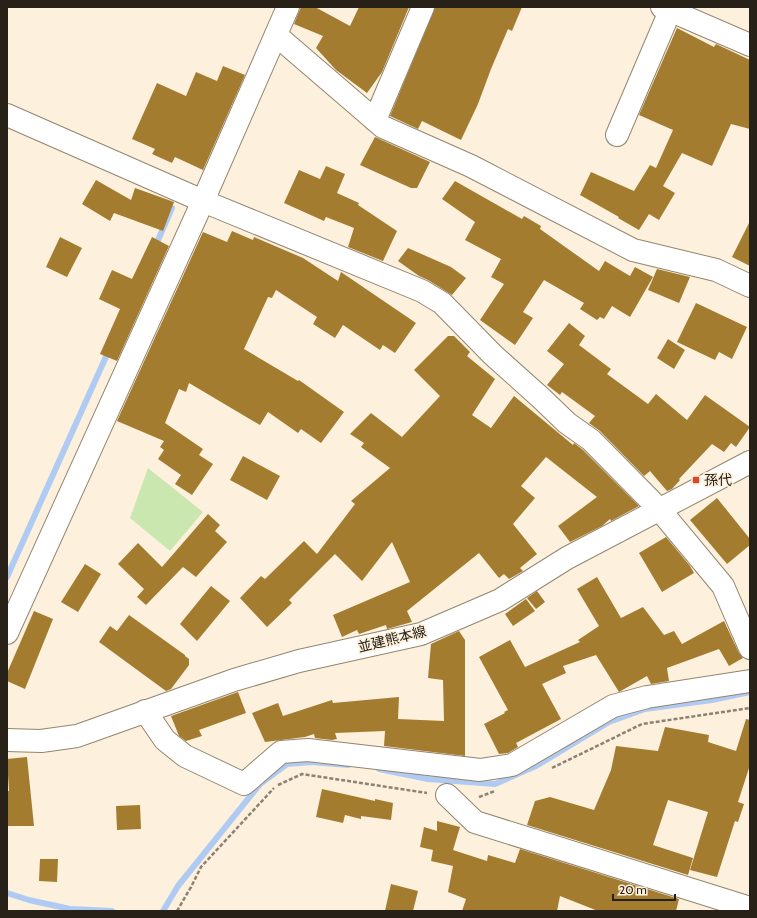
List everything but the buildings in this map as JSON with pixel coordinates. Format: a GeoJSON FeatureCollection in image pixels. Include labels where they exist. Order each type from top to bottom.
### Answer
{"type":"FeatureCollection","features":[{"type":"Feature","properties":{"kind":"street"},"geometry":{"type":"LineString","coordinates":[[7,633],[203,201],[288,7]]}},
{"type":"Feature","properties":{"kind":"street"},"geometry":{"type":"LineString","coordinates":[[375,120],[423,7]]}},
{"type":"Feature","properties":{"kind":"street"},"geometry":{"type":"LineString","coordinates":[[617,135],[666,9],[750,45]]}},
{"type":"Feature","properties":{"kind":"street"},"geometry":{"type":"LineString","coordinates":[[276,35],[383,126],[471,166],[633,250],[716,270],[750,286]]}},
{"type":"Feature","properties":{"kind":"street"},"geometry":{"type":"LineString","coordinates":[[7,115],[203,201],[422,291],[442,303],[493,355],[567,423],[591,440],[659,509],[723,586],[750,648]]}},
{"type":"Feature","properties":{"kind":"street","name":"並建熊本線"},"geometry":{"type":"LineString","coordinates":[[7,740],[41,741],[77,736],[234,680],[299,661],[421,634],[500,600],[567,558],[750,462]]}},
{"type":"Feature","properties":{"kind":"street"},"geometry":{"type":"LineString","coordinates":[[145,712],[165,740],[184,756],[244,784],[281,752],[308,750],[480,770],[512,765],[613,706],[647,697],[750,681]]}},
{"type":"Feature","properties":{"kind":"street"},"geometry":{"type":"LineString","coordinates":[[447,795],[476,822],[750,908]]}},
{"type":"Feature","properties":{"kind":"green space"},"geometry":{"type":"Polygon","coordinates":[[[148,468],[203,512],[170,551],[130,518],[148,468]]]}},
{"type":"Feature","properties":{"kind":"waterway"},"geometry":{"type":"LineString","coordinates":[[155,247],[172,208]]}},
{"type":"Feature","properties":{"kind":"waterway"},"geometry":{"type":"LineString","coordinates":[[7,577],[109,350]]}},
{"type":"Feature","properties":{"kind":"waterway"},"geometry":{"type":"LineString","coordinates":[[379,769],[428,779],[495,784],[536,766],[609,722],[645,709],[712,700],[750,692]]}},
{"type":"Feature","properties":{"kind":"waterway"},"geometry":{"type":"LineString","coordinates":[[163,911],[178,886],[260,784],[287,764],[312,762],[348,765]]}},
{"type":"Feature","properties":{"kind":"waterway"},"geometry":{"type":"LineString","coordinates":[[7,893],[29,900],[70,909],[112,911]]}},
{"type":"Feature","properties":{"kind":"place","name":"孫代"},"geometry":{"type":"Point","coordinates":[696,480]}}]}
